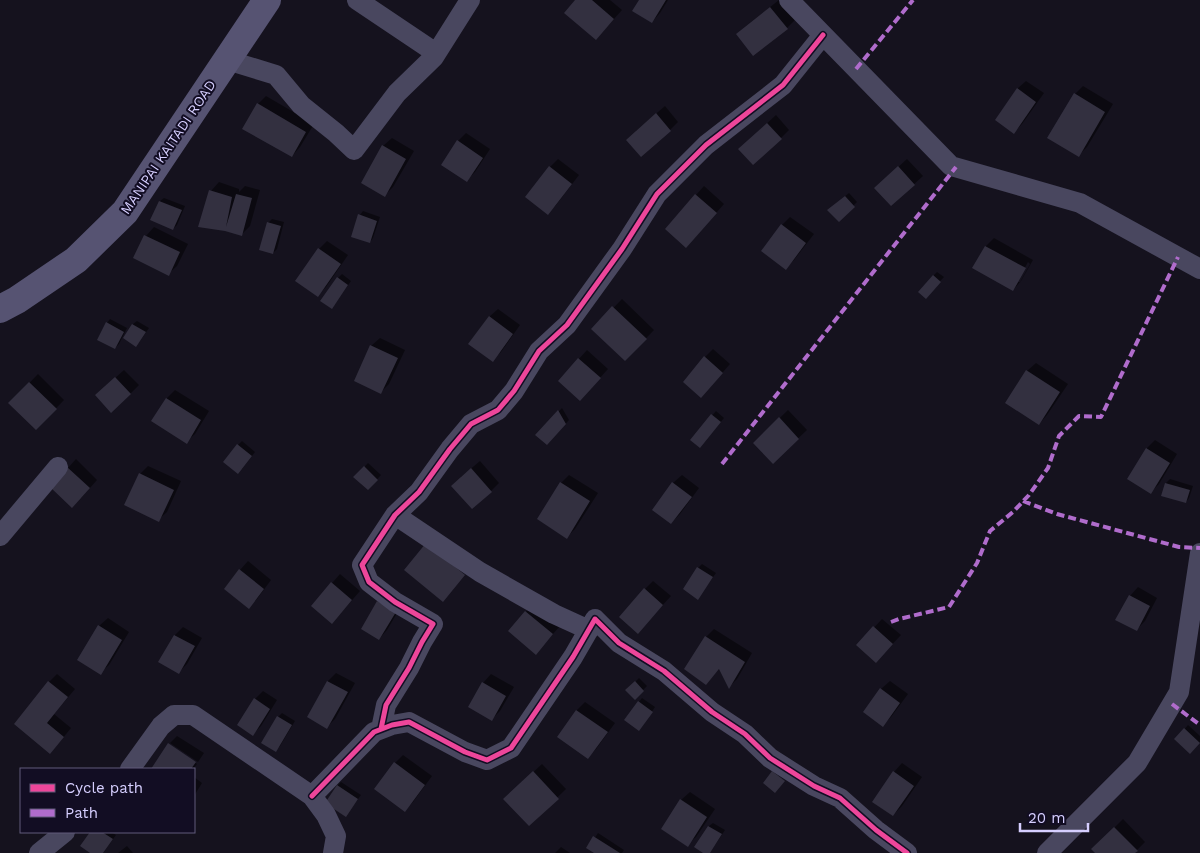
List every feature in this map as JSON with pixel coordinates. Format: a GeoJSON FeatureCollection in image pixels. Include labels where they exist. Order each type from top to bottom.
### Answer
{"type":"FeatureCollection","features":[{"type":"Feature","properties":{"kind":"main road","name":"MANIPAI KAITADI ROAD"},"geometry":{"type":"LineString","coordinates":[[0,309],[17,300],[76,260],[125,212],[267,0]]}},
{"type":"Feature","properties":{"kind":"street"},"geometry":{"type":"LineString","coordinates":[[357,0],[436,53]]}},
{"type":"Feature","properties":{"kind":"street"},"geometry":{"type":"LineString","coordinates":[[226,60],[276,75],[302,105],[354,150],[396,93],[434,56],[470,0]]}},
{"type":"Feature","properties":{"kind":"street"},"geometry":{"type":"LineString","coordinates":[[789,0],[951,166],[1080,204],[1200,269]]}},
{"type":"Feature","properties":{"kind":"street"},"geometry":{"type":"LineString","coordinates":[[380,730],[386,704],[409,668],[433,624],[395,602],[369,582],[362,564],[395,515],[419,492],[471,424],[498,410],[514,390],[539,351],[567,325],[622,249],[657,194],[706,145],[783,85],[823,34]]}},
{"type":"Feature","properties":{"kind":"street"},"geometry":{"type":"LineString","coordinates":[[0,536],[58,467]]}},
{"type":"Feature","properties":{"kind":"street"},"geometry":{"type":"LineString","coordinates":[[395,515],[480,572],[554,614],[589,630]]}},
{"type":"Feature","properties":{"kind":"street"},"geometry":{"type":"LineString","coordinates":[[1047,853],[1137,763],[1179,692],[1200,552]]}},
{"type":"Feature","properties":{"kind":"street"},"geometry":{"type":"LineString","coordinates":[[312,796],[374,732],[392,725],[410,722],[464,752],[487,760],[511,748],[573,656],[595,619],[619,643],[664,671],[712,712],[745,734],[770,758],[814,786],[840,798],[876,830],[907,853]]}},
{"type":"Feature","properties":{"kind":"street"},"geometry":{"type":"LineString","coordinates":[[131,768],[161,726],[174,714],[193,715],[312,796],[326,815],[336,836],[333,853]]}},
{"type":"Feature","properties":{"kind":"street"},"geometry":{"type":"LineString","coordinates":[[40,853],[64,833]]}},
{"type":"Feature","properties":{"kind":"building"},"geometry":{"type":"Polygon","coordinates":[[[575,0],[592,0],[614,19],[596,40],[564,13],[575,0]]]}},
{"type":"Feature","properties":{"kind":"building"},"geometry":{"type":"Polygon","coordinates":[[[639,0],[666,0],[652,23],[632,11],[639,0]]]}},
{"type":"Feature","properties":{"kind":"building"},"geometry":{"type":"Polygon","coordinates":[[[770,7],[788,29],[753,56],[736,34],[770,7]]]}},
{"type":"Feature","properties":{"kind":"building"},"geometry":{"type":"Polygon","coordinates":[[[1017,88],[1036,102],[1014,134],[995,120],[1017,88]]]}},
{"type":"Feature","properties":{"kind":"building"},"geometry":{"type":"Polygon","coordinates":[[[1074,93],[1105,112],[1079,157],[1047,138],[1074,93]]]}},
{"type":"Feature","properties":{"kind":"building"},"geometry":{"type":"Polygon","coordinates":[[[257,103],[306,132],[292,157],[242,129],[257,103]]]}},
{"type":"Feature","properties":{"kind":"building"},"geometry":{"type":"Polygon","coordinates":[[[656,113],[671,131],[641,157],[626,140],[656,113]]]}},
{"type":"Feature","properties":{"kind":"building"},"geometry":{"type":"Polygon","coordinates":[[[767,123],[782,139],[753,165],[738,149],[767,123]]]}},
{"type":"Feature","properties":{"kind":"building"},"geometry":{"type":"Polygon","coordinates":[[[457,140],[483,158],[467,182],[441,165],[457,140]]]}},
{"type":"Feature","properties":{"kind":"building"},"geometry":{"type":"Polygon","coordinates":[[[382,145],[406,159],[385,197],[361,183],[382,145]]]}},
{"type":"Feature","properties":{"kind":"building"},"geometry":{"type":"Polygon","coordinates":[[[549,166],[572,184],[548,215],[525,197],[549,166]]]}},
{"type":"Feature","properties":{"kind":"building"},"geometry":{"type":"Polygon","coordinates":[[[898,166],[915,185],[891,206],[874,188],[898,166]]]}},
{"type":"Feature","properties":{"kind":"building"},"geometry":{"type":"Polygon","coordinates":[[[209,190],[232,197],[226,227],[236,194],[252,198],[242,236],[198,227],[209,190]]]}},
{"type":"Feature","properties":{"kind":"building"},"geometry":{"type":"Polygon","coordinates":[[[695,194],[717,213],[686,248],[665,229],[695,194]]]}},
{"type":"Feature","properties":{"kind":"building"},"geometry":{"type":"Polygon","coordinates":[[[845,196],[855,207],[839,222],[827,210],[845,196]]]}},
{"type":"Feature","properties":{"kind":"building"},"geometry":{"type":"Polygon","coordinates":[[[159,201],[182,210],[173,230],[150,220],[159,201]]]}},
{"type":"Feature","properties":{"kind":"building"},"geometry":{"type":"Polygon","coordinates":[[[358,214],[377,221],[370,243],[351,237],[358,214]]]}},
{"type":"Feature","properties":{"kind":"building"},"geometry":{"type":"Polygon","coordinates":[[[267,222],[281,226],[273,254],[259,250],[267,222]]]}},
{"type":"Feature","properties":{"kind":"building"},"geometry":{"type":"Polygon","coordinates":[[[781,224],[806,243],[786,270],[761,251],[781,224]]]}},
{"type":"Feature","properties":{"kind":"building"},"geometry":{"type":"Polygon","coordinates":[[[144,235],[180,252],[169,276],[133,258],[144,235]]]}},
{"type":"Feature","properties":{"kind":"building"},"geometry":{"type":"Polygon","coordinates":[[[985,246],[1026,268],[1013,291],[972,268],[985,246]]]}},
{"type":"Feature","properties":{"kind":"building"},"geometry":{"type":"Polygon","coordinates":[[[318,248],[341,264],[318,297],[295,281],[318,248]]]}},
{"type":"Feature","properties":{"kind":"building"},"geometry":{"type":"Polygon","coordinates":[[[933,275],[941,282],[926,299],[918,292],[933,275]]]}},
{"type":"Feature","properties":{"kind":"building"},"geometry":{"type":"Polygon","coordinates":[[[337,277],[348,285],[332,309],[320,301],[337,277]]]}},
{"type":"Feature","properties":{"kind":"building"},"geometry":{"type":"Polygon","coordinates":[[[612,306],[647,339],[625,361],[591,329],[612,306]]]}},
{"type":"Feature","properties":{"kind":"building"},"geometry":{"type":"Polygon","coordinates":[[[489,316],[513,334],[493,362],[468,344],[489,316]]]}},
{"type":"Feature","properties":{"kind":"building"},"geometry":{"type":"Polygon","coordinates":[[[106,322],[124,332],[115,349],[97,340],[106,322]]]}},
{"type":"Feature","properties":{"kind":"building"},"geometry":{"type":"Polygon","coordinates":[[[132,324],[146,332],[136,347],[123,338],[132,324]]]}},
{"type":"Feature","properties":{"kind":"building"},"geometry":{"type":"Polygon","coordinates":[[[370,345],[398,358],[381,394],[354,381],[370,345]]]}},
{"type":"Feature","properties":{"kind":"building"},"geometry":{"type":"Polygon","coordinates":[[[704,356],[723,373],[701,398],[683,382],[704,356]]]}},
{"type":"Feature","properties":{"kind":"building"},"geometry":{"type":"Polygon","coordinates":[[[578,358],[601,378],[580,401],[558,381],[578,358]]]}},
{"type":"Feature","properties":{"kind":"building"},"geometry":{"type":"Polygon","coordinates":[[[1026,370],[1060,392],[1039,425],[1005,403],[1026,370]]]}},
{"type":"Feature","properties":{"kind":"building"},"geometry":{"type":"Polygon","coordinates":[[[115,377],[131,394],[111,413],[95,395],[115,377]]]}},
{"type":"Feature","properties":{"kind":"building"},"geometry":{"type":"Polygon","coordinates":[[[29,382],[57,409],[36,430],[8,403],[29,382]]]}},
{"type":"Feature","properties":{"kind":"building"},"geometry":{"type":"Polygon","coordinates":[[[166,398],[201,420],[187,444],[151,421],[166,398]]]}},
{"type":"Feature","properties":{"kind":"building"},"geometry":{"type":"Polygon","coordinates":[[[558,410],[566,424],[547,445],[535,435],[558,410]]]}},
{"type":"Feature","properties":{"kind":"building"},"geometry":{"type":"Polygon","coordinates":[[[711,414],[721,422],[700,448],[690,440],[711,414]]]}},
{"type":"Feature","properties":{"kind":"building"},"geometry":{"type":"Polygon","coordinates":[[[779,417],[799,439],[773,464],[753,443],[779,417]]]}},
{"type":"Feature","properties":{"kind":"building"},"geometry":{"type":"Polygon","coordinates":[[[237,444],[252,456],[238,474],[223,462],[237,444]]]}},
{"type":"Feature","properties":{"kind":"building"},"geometry":{"type":"Polygon","coordinates":[[[1146,448],[1170,463],[1151,494],[1127,479],[1146,448]]]}},
{"type":"Feature","properties":{"kind":"building"},"geometry":{"type":"Polygon","coordinates":[[[364,466],[378,480],[368,490],[353,477],[364,466]]]}},
{"type":"Feature","properties":{"kind":"building"},"geometry":{"type":"Polygon","coordinates":[[[67,467],[90,488],[72,508],[49,486],[67,467]]]}},
{"type":"Feature","properties":{"kind":"building"},"geometry":{"type":"Polygon","coordinates":[[[471,468],[492,492],[472,509],[451,486],[471,468]]]}},
{"type":"Feature","properties":{"kind":"building"},"geometry":{"type":"Polygon","coordinates":[[[139,473],[174,490],[159,522],[124,505],[139,473]]]}},
{"type":"Feature","properties":{"kind":"building"},"geometry":{"type":"Polygon","coordinates":[[[560,482],[590,501],[567,539],[537,519],[560,482]]]}},
{"type":"Feature","properties":{"kind":"building"},"geometry":{"type":"Polygon","coordinates":[[[672,482],[692,497],[671,524],[652,510],[672,482]]]}},
{"type":"Feature","properties":{"kind":"building"},"geometry":{"type":"Polygon","coordinates":[[[1165,483],[1190,490],[1186,503],[1161,496],[1165,483]]]}},
{"type":"Feature","properties":{"kind":"building"},"geometry":{"type":"Polygon","coordinates":[[[426,543],[465,575],[443,602],[404,570],[426,543]]]}},
{"type":"Feature","properties":{"kind":"building"},"geometry":{"type":"Polygon","coordinates":[[[697,567],[713,577],[698,600],[683,589],[697,567]]]}},
{"type":"Feature","properties":{"kind":"building"},"geometry":{"type":"Polygon","coordinates":[[[239,569],[264,589],[249,609],[224,589],[239,569]]]}},
{"type":"Feature","properties":{"kind":"building"},"geometry":{"type":"Polygon","coordinates":[[[331,582],[352,600],[332,624],[311,606],[331,582]]]}},
{"type":"Feature","properties":{"kind":"building"},"geometry":{"type":"Polygon","coordinates":[[[644,588],[663,605],[638,634],[619,617],[644,588]]]}},
{"type":"Feature","properties":{"kind":"building"},"geometry":{"type":"Polygon","coordinates":[[[1129,595],[1150,606],[1137,631],[1115,620],[1129,595]]]}},
{"type":"Feature","properties":{"kind":"building"},"geometry":{"type":"Polygon","coordinates":[[[377,601],[396,612],[379,640],[361,629],[377,601]]]}},
{"type":"Feature","properties":{"kind":"building"},"geometry":{"type":"Polygon","coordinates":[[[525,611],[553,634],[536,655],[508,631],[525,611]]]}},
{"type":"Feature","properties":{"kind":"building"},"geometry":{"type":"Polygon","coordinates":[[[98,625],[122,640],[101,675],[77,660],[98,625]]]}},
{"type":"Feature","properties":{"kind":"building"},"geometry":{"type":"Polygon","coordinates":[[[873,626],[893,644],[876,663],[856,645],[873,626]]]}},
{"type":"Feature","properties":{"kind":"building"},"geometry":{"type":"Polygon","coordinates":[[[174,635],[195,646],[179,674],[158,662],[174,635]]]}},
{"type":"Feature","properties":{"kind":"building"},"geometry":{"type":"Polygon","coordinates":[[[705,636],[745,662],[729,689],[719,669],[706,685],[684,669],[705,636]]]}},
{"type":"Feature","properties":{"kind":"building"},"geometry":{"type":"Polygon","coordinates":[[[48,681],[68,697],[47,723],[64,737],[50,754],[14,724],[48,681]]]}},
{"type":"Feature","properties":{"kind":"building"},"geometry":{"type":"Polygon","coordinates":[[[327,681],[348,692],[327,729],[307,717],[327,681]]]}},
{"type":"Feature","properties":{"kind":"building"},"geometry":{"type":"Polygon","coordinates":[[[635,681],[644,691],[635,700],[625,690],[635,681]]]}},
{"type":"Feature","properties":{"kind":"building"},"geometry":{"type":"Polygon","coordinates":[[[482,682],[506,696],[492,721],[468,707],[482,682]]]}},
{"type":"Feature","properties":{"kind":"building"},"geometry":{"type":"Polygon","coordinates":[[[880,688],[900,703],[883,727],[863,712],[880,688]]]}},
{"type":"Feature","properties":{"kind":"building"},"geometry":{"type":"Polygon","coordinates":[[[254,698],[270,709],[253,736],[237,725],[254,698]]]}},
{"type":"Feature","properties":{"kind":"building"},"geometry":{"type":"Polygon","coordinates":[[[638,701],[653,712],[639,731],[624,720],[638,701]]]}},
{"type":"Feature","properties":{"kind":"building"},"geometry":{"type":"Polygon","coordinates":[[[576,710],[608,732],[588,759],[557,737],[576,710]]]}},
{"type":"Feature","properties":{"kind":"building"},"geometry":{"type":"Polygon","coordinates":[[[277,716],[292,725],[276,752],[261,743],[277,716]]]}},
{"type":"Feature","properties":{"kind":"building"},"geometry":{"type":"Polygon","coordinates":[[[1184,728],[1200,743],[1190,754],[1174,739],[1184,728]]]}},
{"type":"Feature","properties":{"kind":"building"},"geometry":{"type":"Polygon","coordinates":[[[168,743],[196,762],[192,768],[152,768],[168,743]]]}},
{"type":"Feature","properties":{"kind":"building"},"geometry":{"type":"Polygon","coordinates":[[[394,762],[425,785],[405,812],[374,789],[394,762]]]}},
{"type":"Feature","properties":{"kind":"building"},"geometry":{"type":"Polygon","coordinates":[[[533,771],[559,799],[529,826],[503,799],[533,771]]]}},
{"type":"Feature","properties":{"kind":"building"},"geometry":{"type":"Polygon","coordinates":[[[772,771],[785,781],[775,793],[763,783],[772,771]]]}},
{"type":"Feature","properties":{"kind":"building"},"geometry":{"type":"Polygon","coordinates":[[[893,771],[914,786],[893,816],[872,802],[893,771]]]}},
{"type":"Feature","properties":{"kind":"building"},"geometry":{"type":"Polygon","coordinates":[[[337,785],[358,799],[346,817],[325,803],[337,785]]]}},
{"type":"Feature","properties":{"kind":"building"},"geometry":{"type":"Polygon","coordinates":[[[680,799],[707,817],[688,847],[661,829],[680,799]]]}},
{"type":"Feature","properties":{"kind":"building"},"geometry":{"type":"Polygon","coordinates":[[[708,826],[722,834],[710,853],[703,853],[694,847],[708,826]]]}},
{"type":"Feature","properties":{"kind":"building"},"geometry":{"type":"Polygon","coordinates":[[[1114,827],[1138,851],[1135,853],[1095,853],[1091,849],[1114,827]]]}},
{"type":"Feature","properties":{"kind":"building"},"geometry":{"type":"Polygon","coordinates":[[[89,833],[104,833],[113,839],[103,853],[90,853],[80,846],[89,833]]]}},
{"type":"Feature","properties":{"kind":"building"},"geometry":{"type":"Polygon","coordinates":[[[593,836],[620,853],[594,853],[586,848],[593,836]]]}},
{"type":"Feature","properties":{"kind":"marked path"},"geometry":{"type":"LineString","coordinates":[[856,69],[913,0]]}},
{"type":"Feature","properties":{"kind":"marked path"},"geometry":{"type":"LineString","coordinates":[[722,464],[956,167]]}},
{"type":"Feature","properties":{"kind":"marked path"},"geometry":{"type":"LineString","coordinates":[[891,622],[949,607],[977,563],[990,531],[1013,512],[1029,495],[1048,468],[1059,436],[1079,416],[1101,417],[1178,257]]}},
{"type":"Feature","properties":{"kind":"marked path"},"geometry":{"type":"LineString","coordinates":[[1023,501],[1057,514],[1179,547],[1200,548]]}},
{"type":"Feature","properties":{"kind":"marked path"},"geometry":{"type":"LineString","coordinates":[[1172,704],[1200,725]]}},
{"type":"Feature","properties":{"kind":"cycle path"},"geometry":{"type":"LineString","coordinates":[[381,729],[386,705],[433,624],[395,602],[369,582],[362,565],[395,515],[419,492],[471,424],[498,410],[514,391],[539,351],[567,325],[622,249],[657,194],[706,145],[783,85],[823,35]]}},
{"type":"Feature","properties":{"kind":"cycle path"},"geometry":{"type":"LineString","coordinates":[[312,796],[374,732],[392,725],[409,722],[465,752],[487,760],[511,748],[573,657],[595,619],[619,643],[664,671],[712,712],[745,734],[770,758],[814,786],[840,798],[876,830],[907,853]]}}]}
